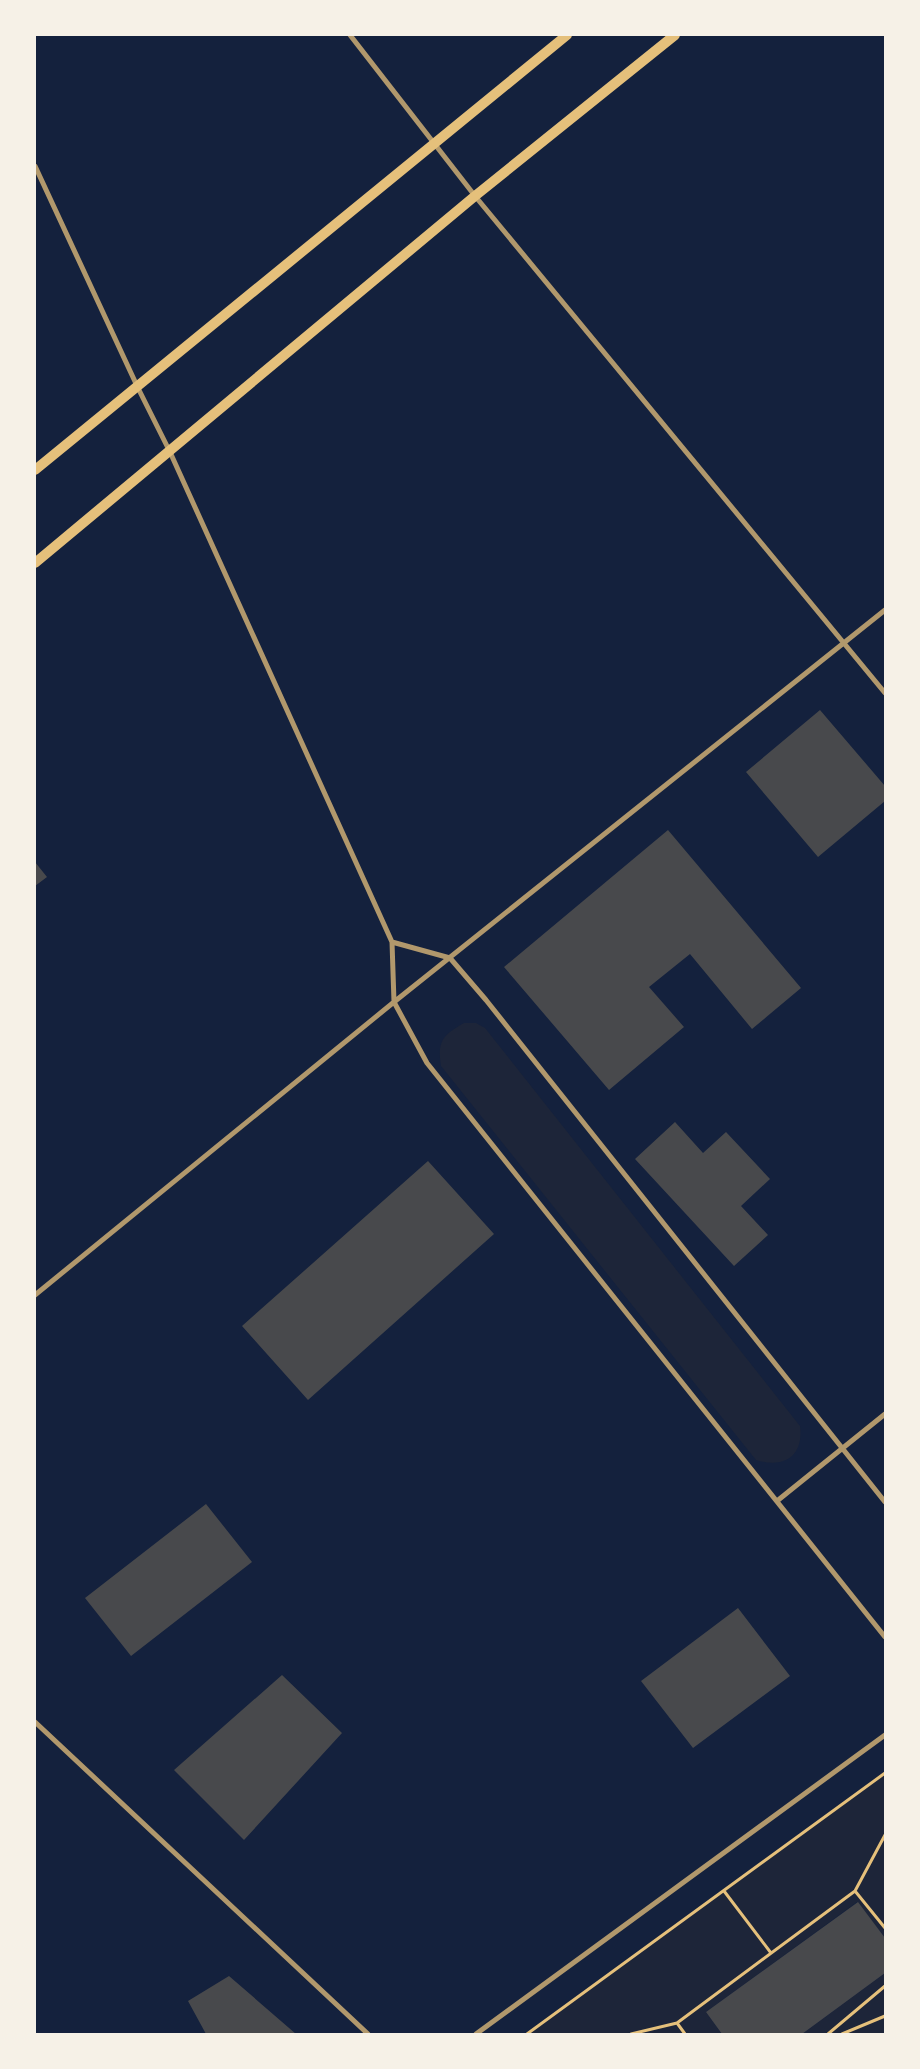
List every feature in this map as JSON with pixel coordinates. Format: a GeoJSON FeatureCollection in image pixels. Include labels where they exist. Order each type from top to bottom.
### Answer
{"type":"FeatureCollection","features":[{"type":"Feature","properties":{"kind":"main road"},"geometry":{"type":"LineString","coordinates":[[35,470],[138,388],[567,35]]}},
{"type":"Feature","properties":{"kind":"main road"},"geometry":{"type":"LineString","coordinates":[[35,563],[475,196],[675,35]]}},
{"type":"Feature","properties":{"kind":"street"},"geometry":{"type":"LineString","coordinates":[[350,35],[475,196],[885,693]]}},
{"type":"Feature","properties":{"kind":"street"},"geometry":{"type":"LineString","coordinates":[[35,166],[138,388],[170,452],[392,942],[394,1002],[427,1062],[885,1637]]}},
{"type":"Feature","properties":{"kind":"street"},"geometry":{"type":"LineString","coordinates":[[35,1295],[394,1002],[885,610]]}},
{"type":"Feature","properties":{"kind":"street"},"geometry":{"type":"LineString","coordinates":[[392,942],[450,958],[486,1000],[885,1502]]}},
{"type":"Feature","properties":{"kind":"street"},"geometry":{"type":"LineString","coordinates":[[777,1501],[885,1414]]}},
{"type":"Feature","properties":{"kind":"street"},"geometry":{"type":"LineString","coordinates":[[35,1722],[368,2034]]}},
{"type":"Feature","properties":{"kind":"street"},"geometry":{"type":"LineString","coordinates":[[476,2034],[885,1735]]}},
{"type":"Feature","properties":{"kind":"path"},"geometry":{"type":"LineString","coordinates":[[527,2034],[885,1773]]}},
{"type":"Feature","properties":{"kind":"path"},"geometry":{"type":"LineString","coordinates":[[631,2034],[677,2023],[855,1891],[885,1835]]}},
{"type":"Feature","properties":{"kind":"path"},"geometry":{"type":"LineString","coordinates":[[724,1891],[771,1953]]}},
{"type":"Feature","properties":{"kind":"path"},"geometry":{"type":"LineString","coordinates":[[855,1891],[885,1928]]}},
{"type":"Feature","properties":{"kind":"path"},"geometry":{"type":"LineString","coordinates":[[828,2034],[885,1986]]}},
{"type":"Feature","properties":{"kind":"path"},"geometry":{"type":"LineString","coordinates":[[842,2034],[885,2016]]}},
{"type":"Feature","properties":{"kind":"path"},"geometry":{"type":"LineString","coordinates":[[677,2023],[686,2034]]}},
{"type":"Feature","properties":{"kind":"shaded area"},"geometry":{"type":"Polygon","coordinates":[[[464,1023],[476,1023],[485,1028],[800,1426],[799,1445],[790,1458],[775,1463],[756,1460],[441,1066],[440,1050],[443,1040],[446,1035],[464,1023]]]}},
{"type":"Feature","properties":{"kind":"shaded area"},"geometry":{"type":"Polygon","coordinates":[[[885,1773],[885,1938],[857,1902],[706,2012],[722,2034],[527,2034],[885,1773]]]}},
{"type":"Feature","properties":{"kind":"shaded area"},"geometry":{"type":"Polygon","coordinates":[[[885,1973],[885,2034],[802,2034],[885,1973]]]}},
{"type":"Feature","properties":{"kind":"building"},"geometry":{"type":"Polygon","coordinates":[[[820,710],[885,786],[885,801],[818,857],[746,772],[820,710]]]}},
{"type":"Feature","properties":{"kind":"building"},"geometry":{"type":"Polygon","coordinates":[[[668,830],[801,988],[752,1029],[690,954],[649,987],[684,1027],[609,1090],[504,967],[668,830]]]}},
{"type":"Feature","properties":{"kind":"building"},"geometry":{"type":"Polygon","coordinates":[[[35,862],[47,877],[35,886],[35,862]]]}},
{"type":"Feature","properties":{"kind":"building"},"geometry":{"type":"Polygon","coordinates":[[[675,1122],[703,1153],[726,1132],[770,1179],[741,1206],[768,1235],[734,1266],[635,1159],[675,1122]]]}},
{"type":"Feature","properties":{"kind":"building"},"geometry":{"type":"Polygon","coordinates":[[[428,1161],[494,1234],[308,1400],[242,1326],[428,1161]]]}},
{"type":"Feature","properties":{"kind":"building"},"geometry":{"type":"Polygon","coordinates":[[[206,1504],[252,1562],[131,1656],[85,1598],[206,1504]]]}},
{"type":"Feature","properties":{"kind":"building"},"geometry":{"type":"Polygon","coordinates":[[[738,1608],[790,1676],[693,1748],[641,1681],[738,1608]]]}},
{"type":"Feature","properties":{"kind":"building"},"geometry":{"type":"Polygon","coordinates":[[[282,1675],[342,1733],[244,1840],[174,1770],[282,1675]]]}},
{"type":"Feature","properties":{"kind":"building"},"geometry":{"type":"Polygon","coordinates":[[[858,1902],[885,1938],[885,1973],[802,2034],[722,2034],[706,2012],[858,1902]]]}},
{"type":"Feature","properties":{"kind":"building"},"geometry":{"type":"Polygon","coordinates":[[[229,1976],[296,2034],[206,2034],[188,2001],[229,1976]]]}}]}
